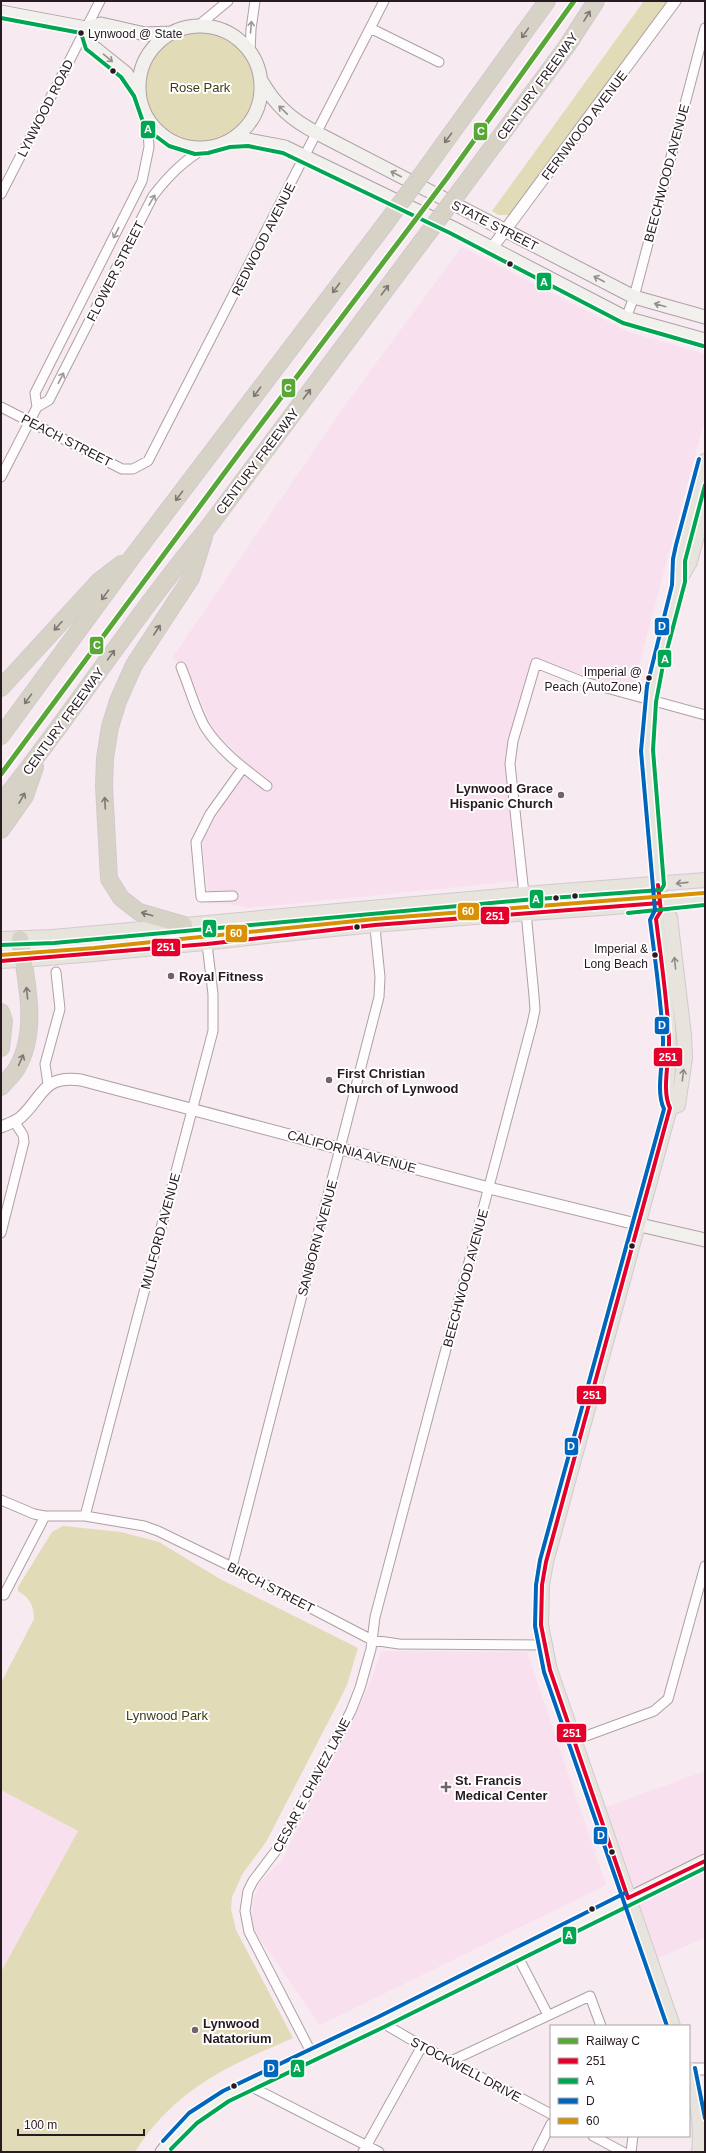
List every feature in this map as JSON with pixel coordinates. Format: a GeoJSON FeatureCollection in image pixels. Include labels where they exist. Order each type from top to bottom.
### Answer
{"type":"FeatureCollection","features":[{"type":"Feature","properties":{"kind":"highway"},"geometry":{"type":"LineString","coordinates":[[1,736],[136,552],[427,167],[547,1]]}},
{"type":"Feature","properties":{"kind":"highway","name":"CENTURY FREEWAY"},"geometry":{"type":"LineString","coordinates":[[1,803],[40,754],[174,568],[207,529],[563,52],[596,1]]}},
{"type":"Feature","properties":{"kind":"highway"},"geometry":{"type":"LineString","coordinates":[[184,925],[139,912],[121,898],[109,879],[104,786],[105,758],[110,727],[118,701],[134,665],[191,578],[207,529]]}},
{"type":"Feature","properties":{"kind":"highway"},"geometry":{"type":"LineString","coordinates":[[1,688],[99,581],[136,552]]}},
{"type":"Feature","properties":{"kind":"highway"},"geometry":{"type":"LineString","coordinates":[[1,830],[25,796],[40,754]]}},
{"type":"Feature","properties":{"kind":"highway"},"geometry":{"type":"LineString","coordinates":[[1,1087],[16,1069],[26,1048],[29,1014],[20,939]]}},
{"type":"Feature","properties":{"kind":"highway"},"geometry":{"type":"LineString","coordinates":[[1,1012],[4,1021],[1,1048]]}},
{"type":"Feature","properties":{"kind":"main road"},"geometry":{"type":"LineString","coordinates":[[1,12],[86,28],[101,24],[145,34],[172,33],[199,25],[221,30],[233,36],[250,53],[262,82],[261,95],[254,115],[240,133],[229,141],[207,147],[184,146],[172,141],[154,127],[147,117],[139,93],[126,73],[91,45],[86,28]]}},
{"type":"Feature","properties":{"kind":"main road"},"geometry":{"type":"LineString","coordinates":[[139,93],[140,79],[147,58],[161,40],[172,33]]}},
{"type":"Feature","properties":{"kind":"main road","name":"STATE STREET"},"geometry":{"type":"LineString","coordinates":[[262,82],[281,109],[295,121],[317,133],[634,297],[705,317]]}},
{"type":"Feature","properties":{"kind":"main road","name":"STATE STREET"},"geometry":{"type":"LineString","coordinates":[[229,141],[270,143],[285,147],[492,248],[626,318],[705,340]]}},
{"type":"Feature","properties":{"kind":"main road"},"geometry":{"type":"LineString","coordinates":[[673,2025],[550,1670],[541,1625],[541,1606],[546,1562],[640,1225],[670,1108],[678,1105],[685,1058],[684,1035],[670,917],[661,907],[658,885],[647,750],[650,700],[657,664],[679,581],[679,560],[705,461]]}},
{"type":"Feature","properties":{"kind":"main road"},"geometry":{"type":"LineString","coordinates":[[679,581],[690,562],[705,505]]}},
{"type":"Feature","properties":{"kind":"main road"},"geometry":{"type":"LineString","coordinates":[[1,939],[20,939],[524,894],[658,885],[705,880]]}},
{"type":"Feature","properties":{"kind":"main road"},"geometry":{"type":"LineString","coordinates":[[1,961],[207,944],[375,925],[526,912],[661,907],[705,899]]}},
{"type":"Feature","properties":{"kind":"main road","name":"CALIFORNIA AVENUE"},"geometry":{"type":"LineString","coordinates":[[640,1225],[705,1240]]}},
{"type":"Feature","properties":{"kind":"main road"},"geometry":{"type":"LineString","coordinates":[[162,2152],[179,2131],[193,2118],[208,2107],[248,2085],[381,2022],[516,1953],[705,1861]]}},
{"type":"Feature","properties":{"kind":"main road"},"geometry":{"type":"LineString","coordinates":[[690,2073],[699,2108],[701,2124],[700,2152]]}},
{"type":"Feature","properties":{"kind":"street","name":"LYNWOOD ROAD"},"geometry":{"type":"LineString","coordinates":[[1,194],[100,1]]}},
{"type":"Feature","properties":{"kind":"street"},"geometry":{"type":"LineString","coordinates":[[199,25],[228,1]]}},
{"type":"Feature","properties":{"kind":"street"},"geometry":{"type":"LineString","coordinates":[[250,53],[252,14],[256,1]]}},
{"type":"Feature","properties":{"kind":"street","name":"REDWOOD AVENUE"},"geometry":{"type":"LineString","coordinates":[[133,469],[144,465],[152,457],[384,1]]}},
{"type":"Feature","properties":{"kind":"street","name":"FERNWOOD AVENUE"},"geometry":{"type":"LineString","coordinates":[[492,248],[675,1]]}},
{"type":"Feature","properties":{"kind":"street"},"geometry":{"type":"LineString","coordinates":[[370,28],[439,62]]}},
{"type":"Feature","properties":{"kind":"street","name":"BEECHWOOD AVENUE"},"geometry":{"type":"LineString","coordinates":[[626,318],[634,297],[705,28]]}},
{"type":"Feature","properties":{"kind":"street","name":"FLOWER STREET"},"geometry":{"type":"LineString","coordinates":[[37,407],[35,393],[137,191],[145,170],[150,136],[147,117]]}},
{"type":"Feature","properties":{"kind":"street","name":"FLOWER STREET"},"geometry":{"type":"LineString","coordinates":[[1,477],[37,407],[50,400],[153,196],[172,172],[207,147]]}},
{"type":"Feature","properties":{"kind":"street"},"geometry":{"type":"LineString","coordinates":[[98,268],[113,275]]}},
{"type":"Feature","properties":{"kind":"street","name":"PEACH STREET"},"geometry":{"type":"LineString","coordinates":[[1,407],[119,467],[133,469]]}},
{"type":"Feature","properties":{"kind":"street"},"geometry":{"type":"LineString","coordinates":[[524,894],[510,764],[513,741],[536,663],[581,681],[705,715]]}},
{"type":"Feature","properties":{"kind":"street"},"geometry":{"type":"LineString","coordinates":[[181,667],[205,726],[224,749],[243,768],[267,786]]}},
{"type":"Feature","properties":{"kind":"street"},"geometry":{"type":"LineString","coordinates":[[232,896],[201,897],[196,842],[210,814],[243,768]]}},
{"type":"Feature","properties":{"kind":"street","name":"SANBORN AVENUE"},"geometry":{"type":"LineString","coordinates":[[232,1567],[379,997],[380,978],[373,908]]}},
{"type":"Feature","properties":{"kind":"street","name":"BEECHWOOD AVENUE"},"geometry":{"type":"LineString","coordinates":[[372,1640],[375,1617],[388,1564],[535,1010],[526,912]]}},
{"type":"Feature","properties":{"kind":"street","name":"MULFORD AVENUE"},"geometry":{"type":"LineString","coordinates":[[85,1516],[213,1031],[213,994],[207,944]]}},
{"type":"Feature","properties":{"kind":"street"},"geometry":{"type":"LineString","coordinates":[[1,1127],[14,1121],[26,1112],[48,1084],[45,1064],[60,1009],[56,972]]}},
{"type":"Feature","properties":{"kind":"street","name":"CALIFORNIA AVENUE"},"geometry":{"type":"LineString","coordinates":[[48,1084],[68,1078],[81,1080],[192,1108],[489,1188],[640,1225]]}},
{"type":"Feature","properties":{"kind":"street"},"geometry":{"type":"LineString","coordinates":[[1,1233],[24,1142],[20,1128],[14,1121]]}},
{"type":"Feature","properties":{"kind":"street","name":"BIRCH STREET"},"geometry":{"type":"LineString","coordinates":[[1,1500],[24,1511],[45,1516],[85,1516],[129,1523],[158,1531],[232,1567],[372,1640],[399,1644],[545,1645]]}},
{"type":"Feature","properties":{"kind":"street"},"geometry":{"type":"LineString","coordinates":[[4,1595],[45,1516]]}},
{"type":"Feature","properties":{"kind":"street"},"geometry":{"type":"LineString","coordinates":[[575,1740],[654,1711],[668,1699],[705,1566]]}},
{"type":"Feature","properties":{"kind":"street","name":"CESAR E CHAVEZ LANE"},"geometry":{"type":"LineString","coordinates":[[312,2054],[249,1932],[245,1911],[245,1901],[253,1881],[275,1854],[289,1830],[351,1711],[365,1670],[372,1640]]}},
{"type":"Feature","properties":{"kind":"street"},"geometry":{"type":"LineString","coordinates":[[516,1953],[548,2015]]}},
{"type":"Feature","properties":{"kind":"street"},"geometry":{"type":"LineString","coordinates":[[451,2061],[590,1996],[601,2025]]}},
{"type":"Feature","properties":{"kind":"street","name":"STOCKWELL DRIVE"},"geometry":{"type":"LineString","coordinates":[[381,2022],[422,2046],[550,2113]]}},
{"type":"Feature","properties":{"kind":"street"},"geometry":{"type":"LineString","coordinates":[[365,2149],[422,2046]]}},
{"type":"Feature","properties":{"kind":"street"},"geometry":{"type":"LineString","coordinates":[[690,2069],[705,2069]]}},
{"type":"Feature","properties":{"kind":"street"},"geometry":{"type":"LineString","coordinates":[[248,2085],[365,2149],[379,2152]]}},
{"type":"Feature","properties":{"kind":"street"},"geometry":{"type":"LineString","coordinates":[[537,2152],[550,2126]]}},
{"type":"Feature","properties":{"kind":"street"},"geometry":{"type":"LineString","coordinates":[[595,2137],[623,2152]]}},
{"type":"Feature","properties":{"kind":"street"},"geometry":{"type":"LineString","coordinates":[[631,2152],[633,2137]]}},
{"type":"Feature","properties":{"kind":"street"},"geometry":{"type":"LineString","coordinates":[[700,2152],[705,2144]]}},
{"type":"Feature","properties":{"kind":"shaded area"},"geometry":{"type":"Polygon","coordinates":[[[462,247],[628,332],[705,354],[705,418],[632,691],[533,659],[507,752],[505,768],[517,881],[249,908],[228,904],[209,904],[202,840],[249,765],[214,732],[187,668],[172,658],[345,405],[462,247]]]}},
{"type":"Feature","properties":{"kind":"shaded area","name":"St. Francis Medical Center"},"geometry":{"type":"Polygon","coordinates":[[[384,1651],[527,1652],[606,1885],[320,2025],[257,1935],[252,1924],[253,1901],[260,1882],[282,1860],[356,1714],[375,1671],[380,1654],[384,1651]]]}},
{"type":"Feature","properties":{"kind":"shaded area"},"geometry":{"type":"Polygon","coordinates":[[[705,1771],[705,1938],[658,1958],[606,1807],[705,1771]]]}},
{"type":"Feature","properties":{"kind":"shaded area"},"geometry":{"type":"Polygon","coordinates":[[[1,1790],[78,1831],[1,1972],[1,1790]]]}},
{"type":"Feature","properties":{"kind":"green space"},"geometry":{"type":"Polygon","coordinates":[[[644,1],[669,1],[509,215],[499,215],[492,211],[644,1]]]}},
{"type":"Feature","properties":{"kind":"green space","name":"Rose Park"},"geometry":{"type":"Polygon","coordinates":[[[200,33],[221,37],[239,48],[250,66],[254,87],[250,108],[239,126],[221,137],[200,141],[179,137],[161,126],[150,108],[146,87],[150,66],[161,48],[179,37],[200,33]]]}},
{"type":"Feature","properties":{"kind":"green space","name":"Lynwood Park"},"geometry":{"type":"Polygon","coordinates":[[[63,1526],[121,1532],[159,1542],[220,1579],[358,1648],[347,1685],[338,1703],[266,1842],[243,1873],[232,1897],[231,1909],[236,1930],[293,2038],[224,2070],[185,2095],[151,2130],[135,2152],[1,2152],[1,1972],[78,1831],[1,1790],[1,1683],[34,1619],[33,1610],[30,1603],[26,1596],[18,1591],[18,1587],[52,1532],[63,1526]]]}},
{"type":"Feature","properties":{"kind":"rail line","name":"C"},"geometry":{"type":"LineString","coordinates":[[1,774],[243,448],[447,178],[574,1]]}},
{"type":"Feature","properties":{"kind":"transit line","name":"A"},"geometry":{"type":"LineString","coordinates":[[1,18],[81,33],[86,49],[121,77],[134,96],[142,119],[149,131],[169,146],[195,154],[208,153],[230,147],[248,146],[283,153],[450,233],[623,323],[703,346]]}},
{"type":"Feature","properties":{"kind":"transit line","name":"D"},"geometry":{"type":"LineString","coordinates":[[667,2025],[544,1672],[535,1626],[536,1585],[540,1560],[664,1109],[661,1102],[660,1093],[663,1047],[662,1024],[650,920],[655,910],[641,751],[647,686],[672,585],[673,559],[676,545],[699,459]]}},
{"type":"Feature","properties":{"kind":"transit line","name":"A"},"geometry":{"type":"LineString","coordinates":[[1,945],[54,943],[524,900],[661,890],[664,885],[653,750],[656,702],[663,665],[685,582],[685,561],[705,485]]}},
{"type":"Feature","properties":{"kind":"transit line","name":"251"},"geometry":{"type":"LineString","coordinates":[[628,1898],[550,1670],[541,1625],[542,1585],[546,1562],[670,1108],[667,1101],[666,1092],[669,1046],[668,1023],[656,919],[661,911],[658,885]]}},
{"type":"Feature","properties":{"kind":"transit line","name":"60"},"geometry":{"type":"LineString","coordinates":[[1,955],[94,948],[375,919],[704,893]]}},
{"type":"Feature","properties":{"kind":"transit line","name":"251"},"geometry":{"type":"LineString","coordinates":[[1,961],[207,944],[375,925],[660,903]]}},
{"type":"Feature","properties":{"kind":"transit line","name":"A"},"geometry":{"type":"LineString","coordinates":[[628,913],[705,905]]}},
{"type":"Feature","properties":{"kind":"transit line","name":"251"},"geometry":{"type":"LineString","coordinates":[[628,1898],[705,1861]]}},
{"type":"Feature","properties":{"kind":"transit line","name":"A"},"geometry":{"type":"LineString","coordinates":[[171,2149],[197,2123],[229,2101],[384,2027],[705,1868]]}},
{"type":"Feature","properties":{"kind":"transit line","name":"D"},"geometry":{"type":"LineString","coordinates":[[163,2141],[189,2113],[223,2091],[378,2017],[625,1893]]}},
{"type":"Feature","properties":{"kind":"transit line","name":"D"},"geometry":{"type":"LineString","coordinates":[[695,2068],[705,2118]]}},
{"type":"Feature","properties":{"kind":"place","name":"Lynwood @ State"},"geometry":{"type":"Point","coordinates":[81,33]}},
{"type":"Feature","properties":{"kind":"place","name":"Imperial @ Peach (AutoZone)"},"geometry":{"type":"Point","coordinates":[649,678]}},
{"type":"Feature","properties":{"kind":"place","name":"Lynwood Grace Hispanic Church"},"geometry":{"type":"Point","coordinates":[561,795]}},
{"type":"Feature","properties":{"kind":"place","name":"Imperial & Long Beach"},"geometry":{"type":"Point","coordinates":[655,955]}},
{"type":"Feature","properties":{"kind":"place","name":"Royal Fitness"},"geometry":{"type":"Point","coordinates":[171,976]}},
{"type":"Feature","properties":{"kind":"place","name":"First Christian Church of Lynwood"},"geometry":{"type":"Point","coordinates":[329,1080]}},
{"type":"Feature","properties":{"kind":"place","name":"St. Francis Medical Center"},"geometry":{"type":"Point","coordinates":[446,1787]}},
{"type":"Feature","properties":{"kind":"place","name":"Lynwood Natatorium"},"geometry":{"type":"Point","coordinates":[195,2030]}}]}
